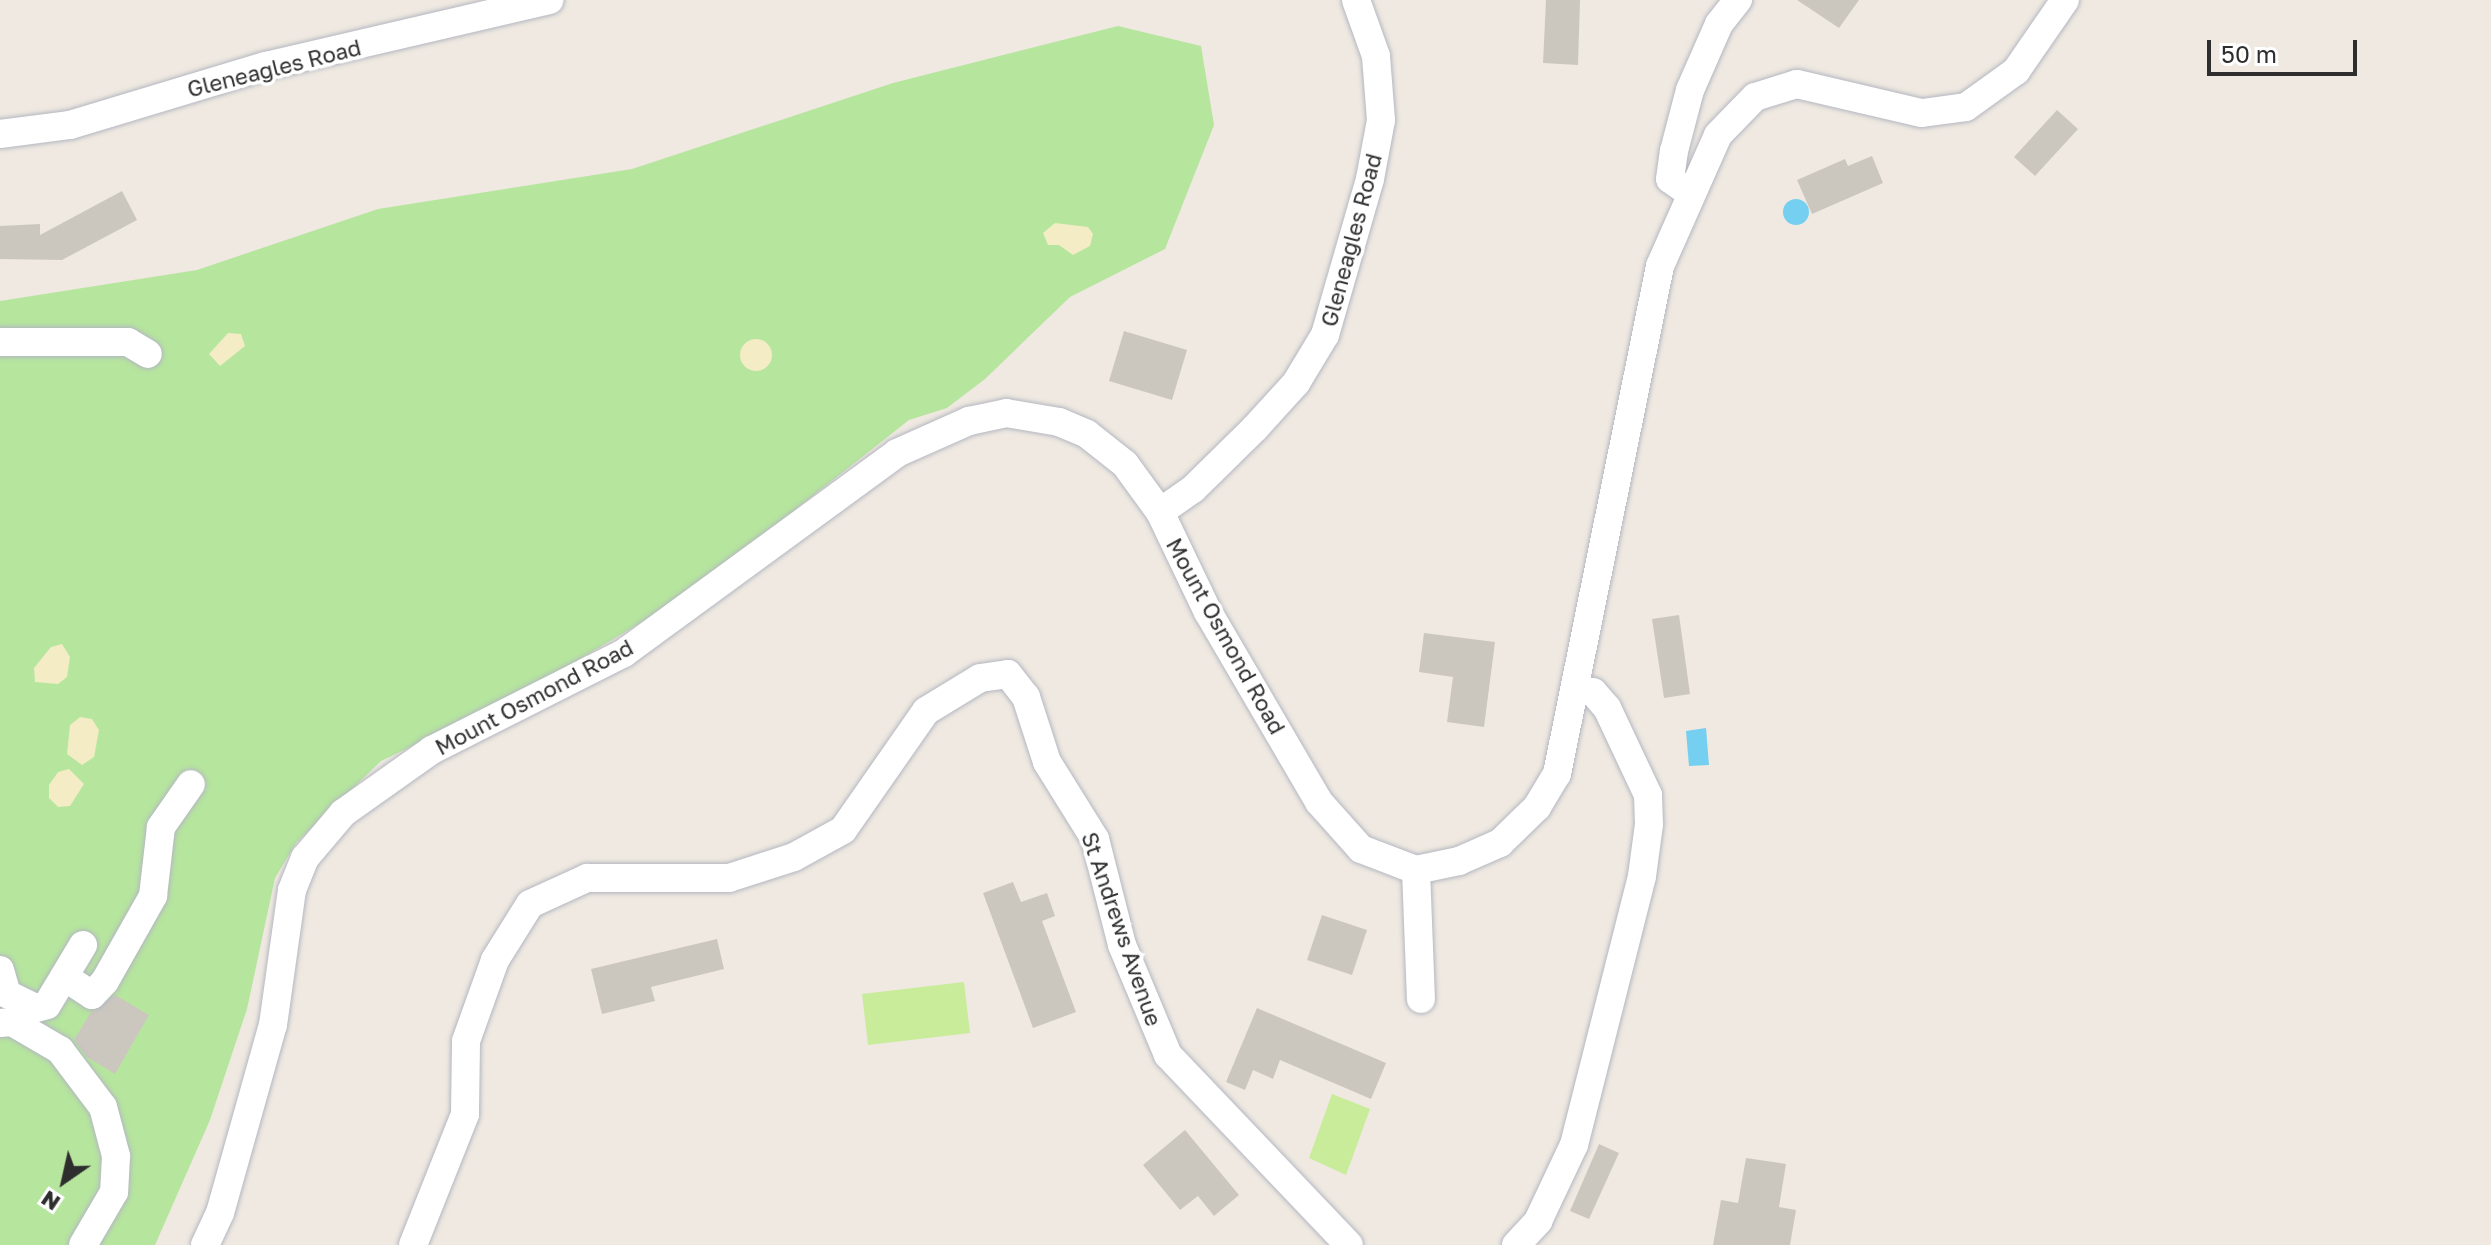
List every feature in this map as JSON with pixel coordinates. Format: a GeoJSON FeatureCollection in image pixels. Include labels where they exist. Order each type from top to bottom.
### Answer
{"type":"FeatureCollection","features":[{"type":"Feature","properties":{"kind":"street","name":"Gleneagles Road"},"geometry":{"type":"LineString","coordinates":[[0,134],[70,125],[266,66],[549,0]]}},
{"type":"Feature","properties":{"kind":"street","name":"Gleneagles Road"},"geometry":{"type":"LineString","coordinates":[[1160,512],[1193,489],[1255,428],[1296,383],[1325,335],[1357,232],[1381,120],[1376,56],[1356,0]]}},
{"type":"Feature","properties":{"kind":"street"},"geometry":{"type":"LineString","coordinates":[[1690,193],[1670,179],[1674,151],[1690,90],[1719,24],[1738,0]]}},
{"type":"Feature","properties":{"kind":"street"},"geometry":{"type":"LineString","coordinates":[[1421,999],[1416,870],[1459,861],[1500,843],[1537,807],[1557,774],[1578,690],[1660,266],[1690,193],[1723,128],[1755,97],[1797,84],[1922,113],[1966,107],[2016,71],[2065,0]]}},
{"type":"Feature","properties":{"kind":"street"},"geometry":{"type":"LineString","coordinates":[[0,342],[128,342],[148,354]]}},
{"type":"Feature","properties":{"kind":"street","name":"Mount Osmond Road"},"geometry":{"type":"LineString","coordinates":[[205,1245],[220,1213],[273,1025],[292,890],[305,858],[343,813],[432,750],[624,653],[897,453],[932,434],[1006,413],[1059,422],[1111,450],[1160,512],[1208,612],[1319,802],[1361,849],[1416,870]]}},
{"type":"Feature","properties":{"kind":"street","name":"St Andrews Avenue"},"geometry":{"type":"LineString","coordinates":[[413,1245],[465,1114],[466,1041],[495,960],[530,904],[587,878],[729,878],[794,857],[843,830],[926,711],[980,678],[1008,674],[1026,697],[1047,762],[1095,839],[1122,945],[1168,1055],[1349,1245]]}},
{"type":"Feature","properties":{"kind":"street"},"geometry":{"type":"LineString","coordinates":[[1516,1245],[1538,1221],[1574,1145],[1639,890],[1649,824],[1648,795],[1607,708],[1593,692],[1578,690]]}},
{"type":"Feature","properties":{"kind":"street"},"geometry":{"type":"LineString","coordinates":[[66,978],[92,995],[105,981],[153,896],[161,827],[191,784]]}},
{"type":"Feature","properties":{"kind":"street"},"geometry":{"type":"LineString","coordinates":[[0,970],[7,994],[36,1008],[47,1005],[66,978],[83,945]]}},
{"type":"Feature","properties":{"kind":"street"},"geometry":{"type":"LineString","coordinates":[[0,1023],[12,1022],[60,1050],[103,1107],[116,1156],[114,1192],[83,1245]]}},
{"type":"Feature","properties":{"kind":"green space"},"geometry":{"type":"Polygon","coordinates":[[[1118,26],[1201,46],[1214,125],[1165,249],[1070,297],[985,379],[947,408],[909,420],[687,595],[523,693],[381,761],[296,843],[275,878],[247,1009],[210,1120],[155,1245],[0,1245],[0,301],[197,270],[378,209],[632,169],[893,83],[1118,26]]]}},
{"type":"Feature","properties":{"kind":"green space"},"geometry":{"type":"Polygon","coordinates":[[[964,982],[970,1033],[868,1045],[862,994],[964,982]]]}},
{"type":"Feature","properties":{"kind":"green space"},"geometry":{"type":"Polygon","coordinates":[[[1332,1094],[1370,1109],[1346,1175],[1309,1158],[1332,1094]]]}},
{"type":"Feature","properties":{"kind":"sand"},"geometry":{"type":"Polygon","coordinates":[[[1055,223],[1088,227],[1093,234],[1090,246],[1073,255],[1059,245],[1048,245],[1043,233],[1055,223]]]}},
{"type":"Feature","properties":{"kind":"sand"},"geometry":{"type":"Polygon","coordinates":[[[228,333],[241,334],[245,346],[220,366],[209,354],[228,333]]]}},
{"type":"Feature","properties":{"kind":"sand"},"geometry":{"type":"Polygon","coordinates":[[[756,339],[767,344],[772,355],[767,366],[756,371],[745,366],[740,355],[745,344],[756,339]]]}},
{"type":"Feature","properties":{"kind":"sand"},"geometry":{"type":"Polygon","coordinates":[[[62,644],[70,657],[67,677],[58,684],[35,682],[34,668],[51,647],[62,644]]]}},
{"type":"Feature","properties":{"kind":"sand"},"geometry":{"type":"Polygon","coordinates":[[[80,717],[92,719],[99,730],[94,757],[82,765],[67,754],[70,725],[80,717]]]}},
{"type":"Feature","properties":{"kind":"sand"},"geometry":{"type":"Polygon","coordinates":[[[69,769],[84,784],[70,806],[58,807],[49,798],[49,785],[58,772],[69,769]]]}},
{"type":"Feature","properties":{"kind":"water"},"geometry":{"type":"Polygon","coordinates":[[[1796,199],[1805,203],[1809,212],[1805,221],[1796,225],[1787,221],[1783,212],[1787,203],[1796,199]]]}},
{"type":"Feature","properties":{"kind":"water"},"geometry":{"type":"Polygon","coordinates":[[[1706,728],[1709,765],[1689,766],[1686,731],[1706,728]]]}},
{"type":"Feature","properties":{"kind":"building"},"geometry":{"type":"Polygon","coordinates":[[[1546,0],[1580,0],[1578,65],[1543,63],[1546,0]]]}},
{"type":"Feature","properties":{"kind":"building"},"geometry":{"type":"Polygon","coordinates":[[[1797,0],[1859,0],[1839,28],[1797,0]]]}},
{"type":"Feature","properties":{"kind":"building"},"geometry":{"type":"Polygon","coordinates":[[[2057,110],[2078,129],[2035,176],[2014,157],[2057,110]]]}},
{"type":"Feature","properties":{"kind":"building"},"geometry":{"type":"Polygon","coordinates":[[[1872,156],[1883,183],[1812,214],[1797,180],[1845,159],[1848,166],[1872,156]]]}},
{"type":"Feature","properties":{"kind":"building"},"geometry":{"type":"Polygon","coordinates":[[[122,191],[137,220],[62,260],[0,259],[0,226],[40,224],[40,235],[122,191]]]}},
{"type":"Feature","properties":{"kind":"building"},"geometry":{"type":"Polygon","coordinates":[[[1124,331],[1187,350],[1172,400],[1109,381],[1124,331]]]}},
{"type":"Feature","properties":{"kind":"building"},"geometry":{"type":"Polygon","coordinates":[[[1679,615],[1690,694],[1664,698],[1652,619],[1679,615]]]}},
{"type":"Feature","properties":{"kind":"building"},"geometry":{"type":"Polygon","coordinates":[[[1424,633],[1495,642],[1484,727],[1447,722],[1453,677],[1419,672],[1424,633]]]}},
{"type":"Feature","properties":{"kind":"building"},"geometry":{"type":"Polygon","coordinates":[[[1013,882],[1021,902],[1047,893],[1055,916],[1042,921],[1076,1012],[1033,1028],[983,893],[1013,882]]]}},
{"type":"Feature","properties":{"kind":"building"},"geometry":{"type":"Polygon","coordinates":[[[1322,915],[1367,930],[1352,975],[1307,960],[1322,915]]]}},
{"type":"Feature","properties":{"kind":"building"},"geometry":{"type":"Polygon","coordinates":[[[717,939],[724,969],[651,987],[655,1001],[602,1014],[591,969],[717,939]]]}},
{"type":"Feature","properties":{"kind":"building"},"geometry":{"type":"Polygon","coordinates":[[[115,995],[149,1015],[115,1074],[87,1057],[74,1040],[91,1012],[115,995]]]}},
{"type":"Feature","properties":{"kind":"building"},"geometry":{"type":"Polygon","coordinates":[[[1257,1008],[1386,1063],[1371,1099],[1280,1060],[1273,1079],[1253,1070],[1245,1090],[1226,1082],[1257,1008]]]}},
{"type":"Feature","properties":{"kind":"building"},"geometry":{"type":"Polygon","coordinates":[[[1185,1130],[1239,1195],[1214,1216],[1198,1196],[1180,1210],[1143,1165],[1185,1130]]]}},
{"type":"Feature","properties":{"kind":"building"},"geometry":{"type":"Polygon","coordinates":[[[1599,1144],[1619,1153],[1589,1219],[1570,1211],[1599,1144]]]}},
{"type":"Feature","properties":{"kind":"building"},"geometry":{"type":"Polygon","coordinates":[[[1746,1158],[1786,1164],[1779,1207],[1796,1210],[1790,1245],[1713,1245],[1721,1200],[1738,1203],[1746,1158]]]}}]}
